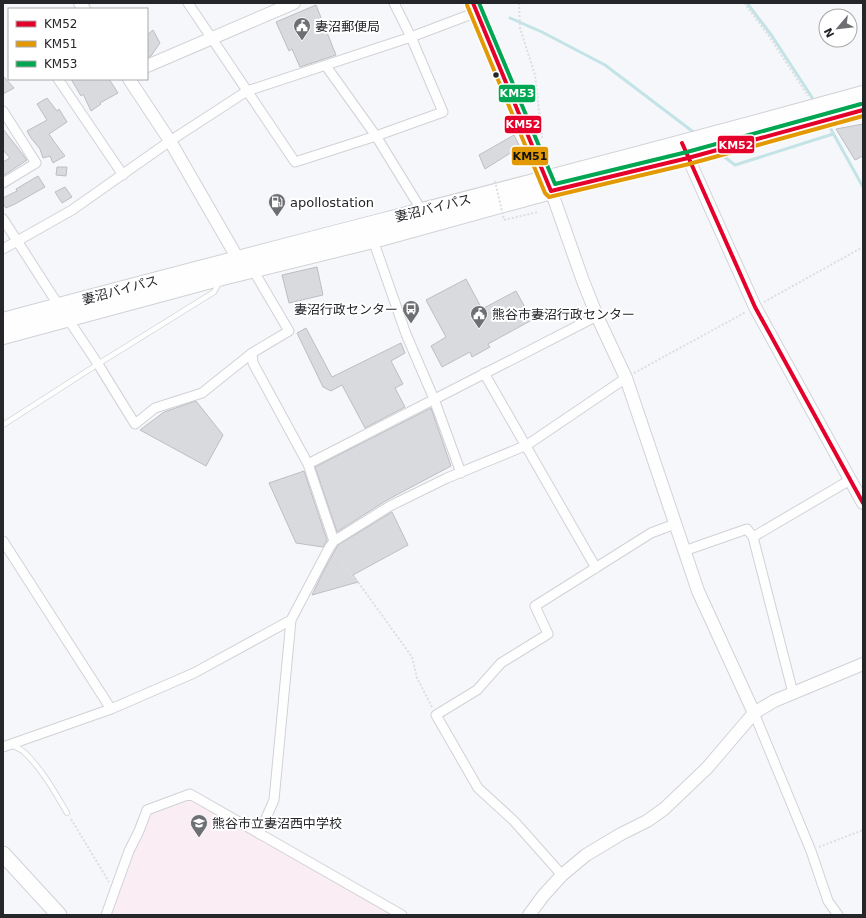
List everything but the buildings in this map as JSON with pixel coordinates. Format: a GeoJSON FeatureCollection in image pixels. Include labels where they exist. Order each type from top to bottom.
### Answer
{"type":"FeatureCollection","features":[{"type":"Feature","properties":{"kind":"highway","name":"妻沼バイパス"},"geometry":{"type":"LineString","coordinates":[[685,151],[863,94]]}},
{"type":"Feature","properties":{"kind":"highway","name":"妻沼バイパス"},"geometry":{"type":"LineString","coordinates":[[3,336],[64,313],[238,259],[422,211],[549,185],[685,151],[863,110]]}},
{"type":"Feature","properties":{"kind":"highway","name":"妻沼バイパス"},"geometry":{"type":"LineString","coordinates":[[3,321],[64,313],[253,270],[373,240],[549,185]]}},
{"type":"Feature","properties":{"kind":"main road"},"geometry":{"type":"LineString","coordinates":[[3,854],[59,915]]}},
{"type":"Feature","properties":{"kind":"street"},"geometry":{"type":"LineString","coordinates":[[188,3],[295,162],[376,136],[443,112],[411,37],[394,3]]}},
{"type":"Feature","properties":{"kind":"street"},"geometry":{"type":"LineString","coordinates":[[148,66],[294,3]]}},
{"type":"Feature","properties":{"kind":"street"},"geometry":{"type":"LineString","coordinates":[[3,249],[18,242],[72,210],[123,176],[170,141],[247,91],[411,37],[475,7],[549,185],[583,282],[626,378],[698,591],[754,713],[811,851],[828,901],[838,915]]}},
{"type":"Feature","properties":{"kind":"street"},"geometry":{"type":"LineString","coordinates":[[326,66],[376,136],[422,211]]}},
{"type":"Feature","properties":{"kind":"street"},"geometry":{"type":"LineString","coordinates":[[59,80],[123,176]]}},
{"type":"Feature","properties":{"kind":"street"},"geometry":{"type":"LineString","coordinates":[[130,80],[170,141],[238,259]]}},
{"type":"Feature","properties":{"kind":"street"},"geometry":{"type":"LineString","coordinates":[[3,111],[36,163],[3,182]]}},
{"type":"Feature","properties":{"kind":"street"},"geometry":{"type":"LineString","coordinates":[[685,151],[755,307],[863,503]]}},
{"type":"Feature","properties":{"kind":"street"},"geometry":{"type":"LineString","coordinates":[[3,219],[98,364],[135,424],[155,408],[202,393],[252,353],[289,331],[253,270]]}},
{"type":"Feature","properties":{"kind":"street"},"geometry":{"type":"LineString","coordinates":[[373,240],[406,334],[434,399],[460,473]]}},
{"type":"Feature","properties":{"kind":"street"},"geometry":{"type":"LineString","coordinates":[[308,464],[597,316]]}},
{"type":"Feature","properties":{"kind":"street"},"geometry":{"type":"LineString","coordinates":[[252,353],[253,363],[308,464],[332,545]]}},
{"type":"Feature","properties":{"kind":"street"},"geometry":{"type":"LineString","coordinates":[[484,373],[527,445],[596,568]]}},
{"type":"Feature","properties":{"kind":"street"},"geometry":{"type":"LineString","coordinates":[[259,834],[274,800],[291,620],[332,545],[390,506],[460,473],[527,445],[626,378]]}},
{"type":"Feature","properties":{"kind":"street"},"geometry":{"type":"LineString","coordinates":[[753,537],[850,480]]}},
{"type":"Feature","properties":{"kind":"street"},"geometry":{"type":"LineString","coordinates":[[562,875],[514,821],[478,788],[436,715],[477,690],[501,663],[548,634],[535,606],[651,533],[675,524]]}},
{"type":"Feature","properties":{"kind":"street"},"geometry":{"type":"LineString","coordinates":[[684,551],[747,529],[753,537],[793,693]]}},
{"type":"Feature","properties":{"kind":"street"},"geometry":{"type":"LineString","coordinates":[[3,541],[111,708]]}},
{"type":"Feature","properties":{"kind":"street"},"geometry":{"type":"LineString","coordinates":[[7,746],[111,708],[194,673],[291,620]]}},
{"type":"Feature","properties":{"kind":"street"},"geometry":{"type":"LineString","coordinates":[[529,915],[543,896],[562,875],[586,855],[620,834],[647,821],[664,809],[706,768],[754,713],[793,693],[863,664]]}},
{"type":"Feature","properties":{"kind":"street"},"geometry":{"type":"LineString","coordinates":[[106,915],[129,851],[147,810],[190,794],[402,915]]}},
{"type":"Feature","properties":{"kind":"lane"},"geometry":{"type":"LineString","coordinates":[[3,425],[214,292],[222,277]]}},
{"type":"Feature","properties":{"kind":"lane"},"geometry":{"type":"LineString","coordinates":[[7,746],[23,751],[33,761],[55,791],[67,813]]}},
{"type":"Feature","properties":{"kind":"path"},"geometry":{"type":"LineString","coordinates":[[519,3],[520,28],[535,75],[543,142]]}},
{"type":"Feature","properties":{"kind":"path"},"geometry":{"type":"LineString","coordinates":[[744,3],[769,36],[810,99]]}},
{"type":"Feature","properties":{"kind":"path"},"geometry":{"type":"LineString","coordinates":[[494,181],[504,220],[538,212]]}},
{"type":"Feature","properties":{"kind":"path"},"geometry":{"type":"LineString","coordinates":[[626,378],[863,247]]}},
{"type":"Feature","properties":{"kind":"path"},"geometry":{"type":"LineString","coordinates":[[332,545],[412,657],[417,678],[436,715]]}},
{"type":"Feature","properties":{"kind":"path"},"geometry":{"type":"LineString","coordinates":[[67,813],[114,892]]}},
{"type":"Feature","properties":{"kind":"path"},"geometry":{"type":"LineString","coordinates":[[811,851],[863,830]]}},
{"type":"Feature","properties":{"kind":"shaded area","name":"熊谷市立妻沼西中学校"},"geometry":{"type":"Polygon","coordinates":[[[189,799],[396,915],[111,915],[129,862],[150,815],[189,799]]]}},
{"type":"Feature","properties":{"kind":"waterway"},"geometry":{"type":"LineString","coordinates":[[747,3],[772,36],[815,102]]}},
{"type":"Feature","properties":{"kind":"waterway"},"geometry":{"type":"LineString","coordinates":[[510,18],[542,32],[605,65],[696,134]]}},
{"type":"Feature","properties":{"kind":"waterway"},"geometry":{"type":"LineString","coordinates":[[828,124],[863,187]]}},
{"type":"Feature","properties":{"kind":"waterway"},"geometry":{"type":"LineString","coordinates":[[722,155],[735,165],[833,134]]}},
{"type":"Feature","properties":{"kind":"transit line","name":"KM52"},"geometry":{"type":"LineString","coordinates":[[473,3],[551,191],[688,158],[863,110]]}},
{"type":"Feature","properties":{"kind":"transit line","name":"KM53"},"geometry":{"type":"LineString","coordinates":[[479,3],[555,184],[687,152],[861,104]]}},
{"type":"Feature","properties":{"kind":"transit line","name":"KM51"},"geometry":{"type":"LineString","coordinates":[[467,5],[545,193],[549,197],[689,164],[863,116]]}},
{"type":"Feature","properties":{"kind":"transit line","name":"KM52"},"geometry":{"type":"LineString","coordinates":[[682,143],[755,307],[863,503]]}},
{"type":"Feature","properties":{"kind":"place","name":"妻沼郵便局"},"geometry":{"type":"Point","coordinates":[302,41]}},
{"type":"Feature","properties":{"kind":"place","name":"apollostation"},"geometry":{"type":"Point","coordinates":[277,217]}},
{"type":"Feature","properties":{"kind":"place","name":"妻沼行政センター"},"geometry":{"type":"Point","coordinates":[411,324]}},
{"type":"Feature","properties":{"kind":"place","name":"熊谷市妻沼行政センター"},"geometry":{"type":"Point","coordinates":[479,329]}},
{"type":"Feature","properties":{"kind":"place","name":"熊谷市立妻沼西中学校"},"geometry":{"type":"Point","coordinates":[199,838]}}]}
